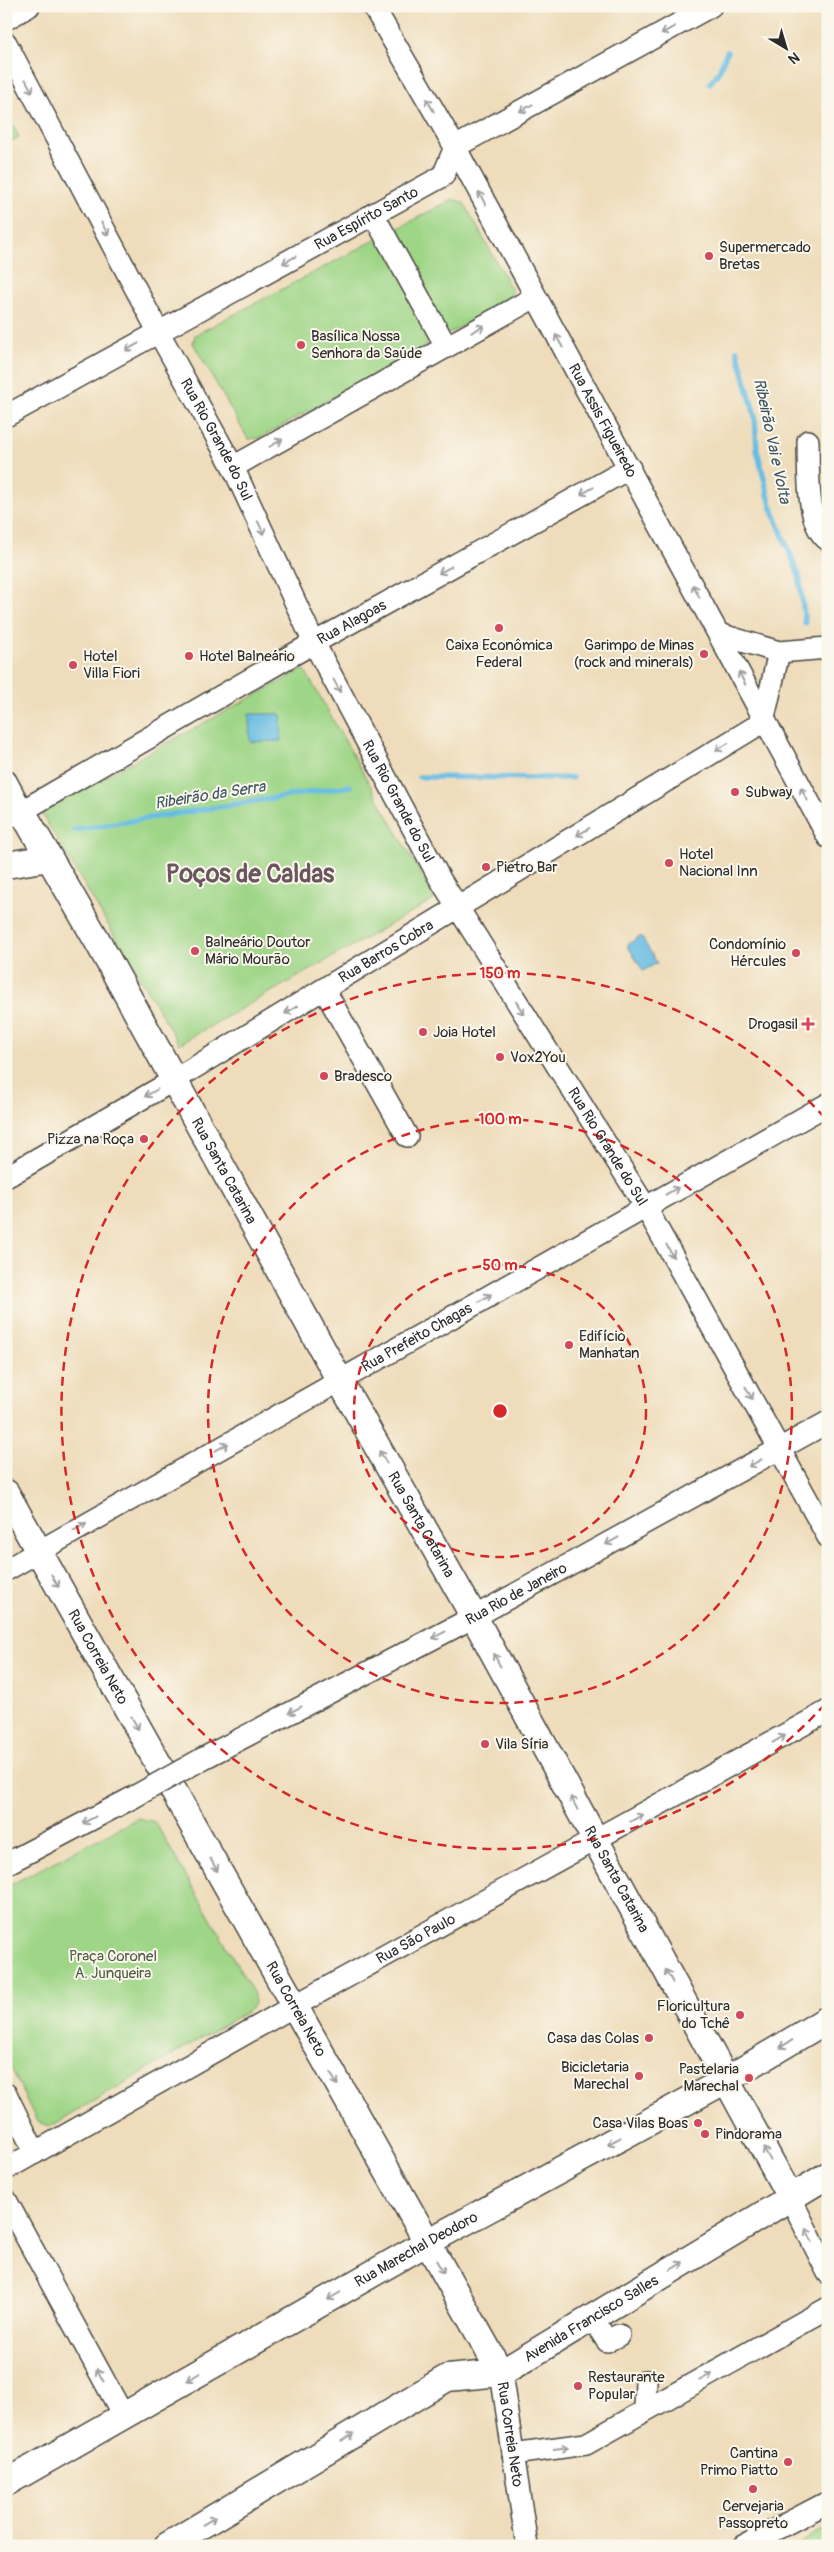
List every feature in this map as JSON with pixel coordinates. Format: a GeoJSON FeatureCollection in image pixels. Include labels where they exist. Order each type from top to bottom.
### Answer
{"type":"FeatureCollection","features":[{"type":"Feature","properties":{"kind":"main road","name":"Rua Santa Catarina"},"geometry":{"type":"LineString","coordinates":[[14,813],[49,858],[174,1080],[340,1381],[474,1617],[790,2197]]}},
{"type":"Feature","properties":{"kind":"main road"},"geometry":{"type":"LineString","coordinates":[[6,865],[49,858]]}},
{"type":"Feature","properties":{"kind":"main road","name":"Rua Correia Neto"},"geometry":{"type":"LineString","coordinates":[[6,1493],[426,2243],[501,2373]]}},
{"type":"Feature","properties":{"kind":"main road","name":"Rua Marechal Deodoro"},"geometry":{"type":"LineString","coordinates":[[6,2482],[124,2418],[426,2243],[726,2080],[828,2019]]}},
{"type":"Feature","properties":{"kind":"main road","name":"Avenida Francisco Salles"},"geometry":{"type":"LineString","coordinates":[[178,2543],[447,2378],[501,2373],[828,2175]]}},
{"type":"Feature","properties":{"kind":"street"},"geometry":{"type":"LineString","coordinates":[[6,19],[29,6]]}},
{"type":"Feature","properties":{"kind":"street","name":"Rua Assis Figueiredo"},"geometry":{"type":"LineString","coordinates":[[374,6],[455,148],[630,468],[719,634],[763,722],[828,837]]}},
{"type":"Feature","properties":{"kind":"street"},"geometry":{"type":"LineString","coordinates":[[455,148],[711,6]]}},
{"type":"Feature","properties":{"kind":"street","name":"Rua Rio Grande do Sul"},"geometry":{"type":"LineString","coordinates":[[6,42],[159,332],[233,467],[314,643],[440,879],[645,1206],[828,1537]]}},
{"type":"Feature","properties":{"kind":"street","name":"Rua Espírito Santo"},"geometry":{"type":"LineString","coordinates":[[6,416],[443,176],[455,148]]}},
{"type":"Feature","properties":{"kind":"street"},"geometry":{"type":"LineString","coordinates":[[372,214],[446,346]]}},
{"type":"Feature","properties":{"kind":"street"},"geometry":{"type":"LineString","coordinates":[[233,467],[535,297]]}},
{"type":"Feature","properties":{"kind":"street"},"geometry":{"type":"LineString","coordinates":[[808,441],[812,519],[821,535],[828,540]]}},
{"type":"Feature","properties":{"kind":"street","name":"Rua Alagoas"},"geometry":{"type":"LineString","coordinates":[[14,813],[314,643],[630,468]]}},
{"type":"Feature","properties":{"kind":"street"},"geometry":{"type":"LineString","coordinates":[[719,634],[779,652],[828,648]]}},
{"type":"Feature","properties":{"kind":"street"},"geometry":{"type":"LineString","coordinates":[[763,722],[779,652]]}},
{"type":"Feature","properties":{"kind":"street","name":"Rua Barros Cobra"},"geometry":{"type":"LineString","coordinates":[[6,1177],[174,1080],[763,722]]}},
{"type":"Feature","properties":{"kind":"street","name":"Rua Santa Catarina"},"geometry":{"type":"LineString","coordinates":[[6,782],[14,813]]}},
{"type":"Feature","properties":{"kind":"street"},"geometry":{"type":"LineString","coordinates":[[324,989],[406,1136]]}},
{"type":"Feature","properties":{"kind":"street","name":"Rua Prefeito Chagas"},"geometry":{"type":"LineString","coordinates":[[6,1570],[38,1550],[828,1104]]}},
{"type":"Feature","properties":{"kind":"street","name":"Rua Rio de Janeiro"},"geometry":{"type":"LineString","coordinates":[[6,1864],[474,1617],[828,1422]]}},
{"type":"Feature","properties":{"kind":"street","name":"Rua São Paulo"},"geometry":{"type":"LineString","coordinates":[[6,2168],[294,2006],[595,1842],[828,1711]]}},
{"type":"Feature","properties":{"kind":"street"},"geometry":{"type":"LineString","coordinates":[[6,2094],[35,2153]]}},
{"type":"Feature","properties":{"kind":"street","name":"Rua Santa Catarina"},"geometry":{"type":"LineString","coordinates":[[790,2197],[828,2272]]}},
{"type":"Feature","properties":{"kind":"street"},"geometry":{"type":"LineString","coordinates":[[6,2200],[124,2418]]}},
{"type":"Feature","properties":{"kind":"street"},"geometry":{"type":"LineString","coordinates":[[513,2454],[586,2444],[828,2308]]}},
{"type":"Feature","properties":{"kind":"street"},"geometry":{"type":"LineString","coordinates":[[593,2318],[607,2342],[619,2335]]}},
{"type":"Feature","properties":{"kind":"street","name":"Rua Correia Neto"},"geometry":{"type":"LineString","coordinates":[[501,2373],[527,2546]]}},
{"type":"Feature","properties":{"kind":"street"},"geometry":{"type":"LineString","coordinates":[[645,2410],[646,2382]]}},
{"type":"Feature","properties":{"kind":"street"},"geometry":{"type":"LineString","coordinates":[[744,2546],[828,2502]]}},
{"type":"Feature","properties":{"kind":"green space"},"geometry":{"type":"Polygon","coordinates":[[[6,114],[19,137],[6,144],[6,114]]]}},
{"type":"Feature","properties":{"kind":"green space"},"geometry":{"type":"Polygon","coordinates":[[[453,199],[464,203],[512,290],[511,299],[260,438],[248,439],[193,343],[195,335],[453,199]]]}},
{"type":"Feature","properties":{"kind":"green space"},"geometry":{"type":"Polygon","coordinates":[[[304,669],[435,899],[179,1044],[42,814],[54,804],[304,669]]]}},
{"type":"Feature","properties":{"kind":"green space","name":"Praça Coronel A. Junqueira"},"geometry":{"type":"Polygon","coordinates":[[[138,1818],[155,1822],[254,1994],[254,2003],[251,2009],[51,2126],[37,2122],[6,2057],[6,1887],[138,1818]]]}},
{"type":"Feature","properties":{"kind":"green space"},"geometry":{"type":"Polygon","coordinates":[[[828,2528],[828,2546],[796,2546],[828,2528]]]}},
{"type":"Feature","properties":{"kind":"water"},"geometry":{"type":"Polygon","coordinates":[[[249,714],[281,714],[281,741],[250,742],[249,714]]]}},
{"type":"Feature","properties":{"kind":"water"},"geometry":{"type":"Polygon","coordinates":[[[641,936],[657,963],[643,971],[627,945],[641,936]]]}},
{"type":"Feature","properties":{"kind":"waterway","name":"Ribeirão Vai e Volta"},"geometry":{"type":"LineString","coordinates":[[710,83],[718,73],[727,52]]}},
{"type":"Feature","properties":{"kind":"waterway","name":"Ribeirão Vai e Volta"},"geometry":{"type":"LineString","coordinates":[[737,350],[755,416],[757,450],[771,506],[799,576],[805,623]]}},
{"type":"Feature","properties":{"kind":"waterway","name":"Ribeirão da Serra"},"geometry":{"type":"LineString","coordinates":[[419,777],[572,778]]}},
{"type":"Feature","properties":{"kind":"waterway","name":"Ribeirão da Serra"},"geometry":{"type":"LineString","coordinates":[[74,830],[350,786]]}},
{"type":"Feature","properties":{"kind":"place","name":"Supermercado Bretas"},"geometry":{"type":"Point","coordinates":[709,256]}},
{"type":"Feature","properties":{"kind":"place","name":"Basílica Nossa Senhora da Saúde"},"geometry":{"type":"Point","coordinates":[301,345]}},
{"type":"Feature","properties":{"kind":"place","name":"Caixa Econômica Federal"},"geometry":{"type":"Point","coordinates":[499,628]}},
{"type":"Feature","properties":{"kind":"place","name":"Garimpo de Minas (rock and minerals)"},"geometry":{"type":"Point","coordinates":[704,654]}},
{"type":"Feature","properties":{"kind":"place","name":"Hotel Balneário"},"geometry":{"type":"Point","coordinates":[189,656]}},
{"type":"Feature","properties":{"kind":"place","name":"Hotel Villa Fiori"},"geometry":{"type":"Point","coordinates":[73,665]}},
{"type":"Feature","properties":{"kind":"place","name":"Subway"},"geometry":{"type":"Point","coordinates":[735,792]}},
{"type":"Feature","properties":{"kind":"place","name":"Hotel Nacional Inn"},"geometry":{"type":"Point","coordinates":[669,863]}},
{"type":"Feature","properties":{"kind":"place","name":"Pietro Bar"},"geometry":{"type":"Point","coordinates":[486,867]}},
{"type":"Feature","properties":{"kind":"place","name":"Balneário Doutor Mário Mourão"},"geometry":{"type":"Point","coordinates":[195,951]}},
{"type":"Feature","properties":{"kind":"place","name":"Condomínio Hércules"},"geometry":{"type":"Point","coordinates":[796,953]}},
{"type":"Feature","properties":{"kind":"place","name":"Drogasil"},"geometry":{"type":"Point","coordinates":[808,1024]}},
{"type":"Feature","properties":{"kind":"place","name":"Joia Hotel"},"geometry":{"type":"Point","coordinates":[423,1032]}},
{"type":"Feature","properties":{"kind":"place","name":"Vox2You"},"geometry":{"type":"Point","coordinates":[500,1057]}},
{"type":"Feature","properties":{"kind":"place","name":"Bradesco"},"geometry":{"type":"Point","coordinates":[324,1076]}},
{"type":"Feature","properties":{"kind":"place","name":"Pizza na Roça"},"geometry":{"type":"Point","coordinates":[144,1139]}},
{"type":"Feature","properties":{"kind":"place","name":"Edifício Manhatan"},"geometry":{"type":"Point","coordinates":[569,1345]}},
{"type":"Feature","properties":{"kind":"place","name":"Vila Síria"},"geometry":{"type":"Point","coordinates":[485,1744]}},
{"type":"Feature","properties":{"kind":"place","name":"Floricultura do Tchê"},"geometry":{"type":"Point","coordinates":[740,2015]}},
{"type":"Feature","properties":{"kind":"place","name":"Casa das Colas"},"geometry":{"type":"Point","coordinates":[649,2038]}},
{"type":"Feature","properties":{"kind":"place","name":"Bicicletaria Marechal"},"geometry":{"type":"Point","coordinates":[639,2076]}},
{"type":"Feature","properties":{"kind":"place","name":"Pastelaria Marechal"},"geometry":{"type":"Point","coordinates":[749,2078]}},
{"type":"Feature","properties":{"kind":"place","name":"Casa Vilas Boas"},"geometry":{"type":"Point","coordinates":[698,2123]}},
{"type":"Feature","properties":{"kind":"place","name":"Pindorama"},"geometry":{"type":"Point","coordinates":[705,2134]}},
{"type":"Feature","properties":{"kind":"place","name":"Restaurante Popular"},"geometry":{"type":"Point","coordinates":[578,2386]}},
{"type":"Feature","properties":{"kind":"place","name":"Cantina Primo Piatto"},"geometry":{"type":"Point","coordinates":[788,2462]}},
{"type":"Feature","properties":{"kind":"place","name":"Cervejaria Passopreto"},"geometry":{"type":"Point","coordinates":[753,2489]}},
{"type":"Feature","properties":{"kind":"district","name":"Poços de Caldas"},"geometry":{"type":"Point","coordinates":[250,874]}}]}
